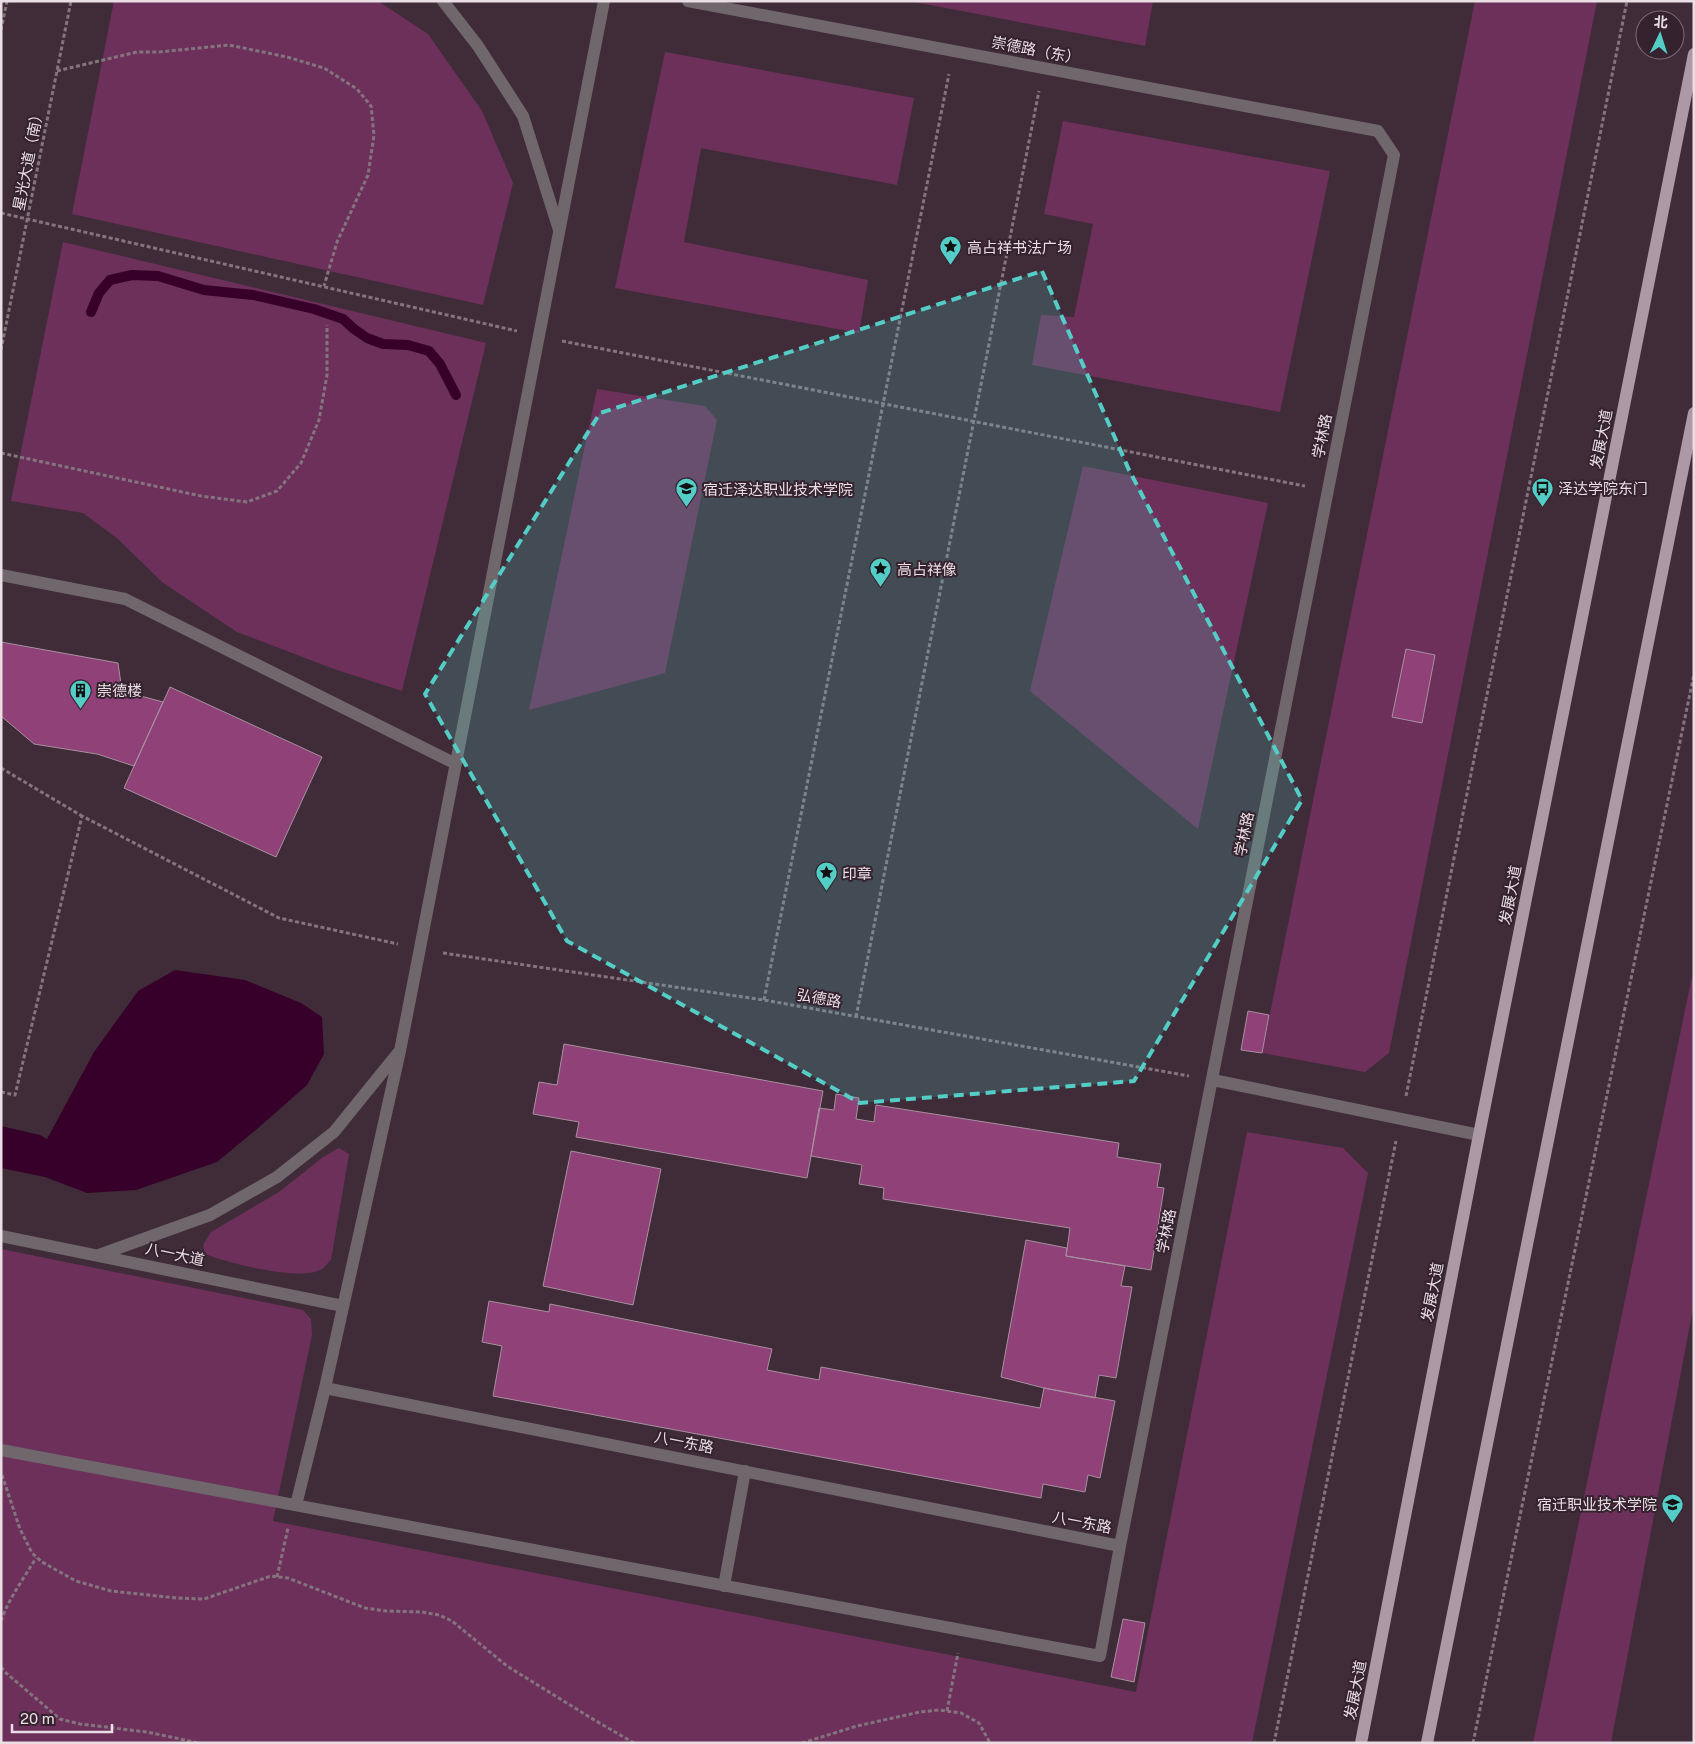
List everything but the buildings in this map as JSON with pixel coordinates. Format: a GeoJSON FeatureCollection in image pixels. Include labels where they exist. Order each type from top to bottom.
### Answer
{"type":"FeatureCollection","features":[{"type":"Feature","properties":{"kind":"main road","name":"发展大道"},"geometry":{"type":"LineString","coordinates":[[1361,1743],[1479,1135],[1694,54]]}},
{"type":"Feature","properties":{"kind":"main road"},"geometry":{"type":"LineString","coordinates":[[1427,1743],[1694,413]]}},
{"type":"Feature","properties":{"kind":"lane"},"geometry":{"type":"LineString","coordinates":[[442,1],[478,46],[523,116],[559,232]]}},
{"type":"Feature","properties":{"kind":"lane"},"geometry":{"type":"LineString","coordinates":[[295,1505],[325,1388],[400,1051],[604,1]]}},
{"type":"Feature","properties":{"kind":"lane","name":"崇德路（东）"},"geometry":{"type":"LineString","coordinates":[[688,1],[1378,131]]}},
{"type":"Feature","properties":{"kind":"lane","name":"学林路"},"geometry":{"type":"LineString","coordinates":[[962,1631],[1100,1656],[1120,1546],[1394,155],[1378,131]]}},
{"type":"Feature","properties":{"kind":"lane"},"geometry":{"type":"LineString","coordinates":[[1,575],[125,599],[456,764]]}},
{"type":"Feature","properties":{"kind":"lane"},"geometry":{"type":"LineString","coordinates":[[99,1255],[210,1215],[277,1178],[334,1132],[400,1051]]}},
{"type":"Feature","properties":{"kind":"lane"},"geometry":{"type":"LineString","coordinates":[[1213,1080],[1479,1135]]}},
{"type":"Feature","properties":{"kind":"lane","name":"八一大道"},"geometry":{"type":"LineString","coordinates":[[1,1236],[343,1306]]}},
{"type":"Feature","properties":{"kind":"lane","name":"八一东路"},"geometry":{"type":"LineString","coordinates":[[325,1388],[1120,1546]]}},
{"type":"Feature","properties":{"kind":"lane"},"geometry":{"type":"LineString","coordinates":[[1,1450],[962,1631]]}},
{"type":"Feature","properties":{"kind":"lane"},"geometry":{"type":"LineString","coordinates":[[724,1586],[745,1471]]}},
{"type":"Feature","properties":{"kind":"path"},"geometry":{"type":"LineString","coordinates":[[1,30],[7,1]]}},
{"type":"Feature","properties":{"kind":"path","name":"星光大道（南）"},"geometry":{"type":"LineString","coordinates":[[1,350],[71,1]]}},
{"type":"Feature","properties":{"kind":"path"},"geometry":{"type":"LineString","coordinates":[[1274,1743],[1627,1]]}},
{"type":"Feature","properties":{"kind":"path"},"geometry":{"type":"LineString","coordinates":[[57,71],[137,52],[159,52],[229,45],[287,57],[324,68],[358,89],[371,106],[374,135],[368,175],[338,242],[324,286]]}},
{"type":"Feature","properties":{"kind":"path"},"geometry":{"type":"LineString","coordinates":[[764,1000],[953,51]]}},
{"type":"Feature","properties":{"kind":"path"},"geometry":{"type":"LineString","coordinates":[[856,1016],[1044,68]]}},
{"type":"Feature","properties":{"kind":"path"},"geometry":{"type":"LineString","coordinates":[[1,213],[539,336],[1328,491]]}},
{"type":"Feature","properties":{"kind":"path"},"geometry":{"type":"LineString","coordinates":[[1,453],[202,496],[247,502],[277,491],[301,463],[319,420],[327,375],[327,325]]}},
{"type":"Feature","properties":{"kind":"path"},"geometry":{"type":"LineString","coordinates":[[1473,1743],[1694,674]]}},
{"type":"Feature","properties":{"kind":"path","name":"弘德路"},"geometry":{"type":"LineString","coordinates":[[1,768],[82,816],[279,918],[420,949],[764,1000],[1213,1080]]}},
{"type":"Feature","properties":{"kind":"path"},"geometry":{"type":"LineString","coordinates":[[1,1092],[15,1095],[82,816]]}},
{"type":"Feature","properties":{"kind":"path"},"geometry":{"type":"LineString","coordinates":[[1,1472],[20,1529],[32,1553],[42,1562],[76,1581],[110,1591],[204,1599],[271,1576],[288,1578],[365,1608],[439,1615],[452,1621],[507,1666],[634,1743]]}},
{"type":"Feature","properties":{"kind":"path"},"geometry":{"type":"LineString","coordinates":[[277,1577],[295,1505]]}},
{"type":"Feature","properties":{"kind":"path"},"geometry":{"type":"LineString","coordinates":[[1,1621],[18,1587],[36,1558]]}},
{"type":"Feature","properties":{"kind":"path"},"geometry":{"type":"LineString","coordinates":[[947,1711],[962,1631]]}},
{"type":"Feature","properties":{"kind":"path"},"geometry":{"type":"LineString","coordinates":[[1,1667],[60,1719],[80,1724],[148,1732],[199,1743]]}},
{"type":"Feature","properties":{"kind":"path"},"geometry":{"type":"LineString","coordinates":[[802,1743],[857,1726],[939,1710],[961,1714],[979,1723],[990,1743]]}},
{"type":"Feature","properties":{"kind":"highlighted area"},"geometry":{"type":"Polygon","coordinates":[[[1042,271],[1129,470],[1302,800],[1134,1081],[860,1103],[567,941],[425,694],[600,413],[1042,271]]]}},
{"type":"Feature","properties":{"kind":"shaded area"},"geometry":{"type":"Polygon","coordinates":[[[114,1],[378,1],[428,34],[482,111],[513,183],[483,305],[72,214],[114,1]]]}},
{"type":"Feature","properties":{"kind":"shaded area"},"geometry":{"type":"Polygon","coordinates":[[[909,1],[1153,1],[1145,46],[909,1]]]}},
{"type":"Feature","properties":{"kind":"shaded area"},"geometry":{"type":"Polygon","coordinates":[[[1475,1],[1597,1],[1389,1053],[1365,1072],[1262,1053],[1475,1]]]}},
{"type":"Feature","properties":{"kind":"shaded area"},"geometry":{"type":"Polygon","coordinates":[[[665,52],[914,98],[897,185],[701,148],[684,242],[868,280],[859,333],[615,288],[665,52]]]}},
{"type":"Feature","properties":{"kind":"shaded area"},"geometry":{"type":"Polygon","coordinates":[[[1063,121],[1330,171],[1280,412],[1032,365],[1041,315],[1074,317],[1093,224],[1044,214],[1063,121]]]}},
{"type":"Feature","properties":{"kind":"shaded area"},"geometry":{"type":"Polygon","coordinates":[[[63,242],[486,343],[402,691],[334,669],[237,632],[162,582],[118,539],[83,513],[11,501],[63,242]]]}},
{"type":"Feature","properties":{"kind":"shaded area"},"geometry":{"type":"Polygon","coordinates":[[[597,389],[705,406],[717,420],[665,673],[529,710],[597,389]]]}},
{"type":"Feature","properties":{"kind":"shaded area"},"geometry":{"type":"Polygon","coordinates":[[[1083,466],[1268,503],[1198,829],[1030,691],[1083,466]]]}},
{"type":"Feature","properties":{"kind":"shaded area"},"geometry":{"type":"Polygon","coordinates":[[[1694,967],[1694,1303],[1611,1743],[1533,1743],[1694,967]]]}},
{"type":"Feature","properties":{"kind":"shaded area"},"geometry":{"type":"Polygon","coordinates":[[[175,970],[245,980],[301,1003],[322,1017],[324,1054],[307,1085],[217,1162],[136,1190],[87,1193],[45,1177],[1,1168],[1,1126],[40,1135],[47,1139],[94,1052],[138,991],[175,970]]]}},
{"type":"Feature","properties":{"kind":"shaded area"},"geometry":{"type":"Polygon","coordinates":[[[1247,1132],[1343,1148],[1368,1173],[1252,1743],[1,1743],[1,1249],[303,1310],[311,1319],[312,1335],[273,1521],[1136,1692],[1247,1132]]]}},
{"type":"Feature","properties":{"kind":"shaded area"},"geometry":{"type":"Polygon","coordinates":[[[339,1148],[349,1154],[331,1260],[323,1268],[309,1273],[262,1270],[205,1254],[203,1245],[211,1232],[279,1192],[323,1157],[339,1148]]]}},
{"type":"Feature","properties":{"kind":"waterway"},"geometry":{"type":"LineString","coordinates":[[91,312],[99,293],[110,280],[132,275],[158,276],[204,290],[253,295],[314,309],[343,319],[367,338],[383,344],[408,345],[429,351],[440,364],[456,395]]}},
{"type":"Feature","properties":{"kind":"place","name":"高占祥书法广场"},"geometry":{"type":"Point","coordinates":[951,266]}},
{"type":"Feature","properties":{"kind":"place","name":"泽达学院东门"},"geometry":{"type":"Point","coordinates":[1542,507]}},
{"type":"Feature","properties":{"kind":"place","name":"宿迁泽达职业技术学院"},"geometry":{"type":"Point","coordinates":[687,508]}},
{"type":"Feature","properties":{"kind":"place","name":"高占祥像"},"geometry":{"type":"Point","coordinates":[881,588]}},
{"type":"Feature","properties":{"kind":"place","name":"崇德楼"},"geometry":{"type":"Point","coordinates":[81,709]}},
{"type":"Feature","properties":{"kind":"place","name":"印章"},"geometry":{"type":"Point","coordinates":[826,892]}},
{"type":"Feature","properties":{"kind":"place","name":"宿迁职业技术学院"},"geometry":{"type":"Point","coordinates":[1673,1523]}}]}
